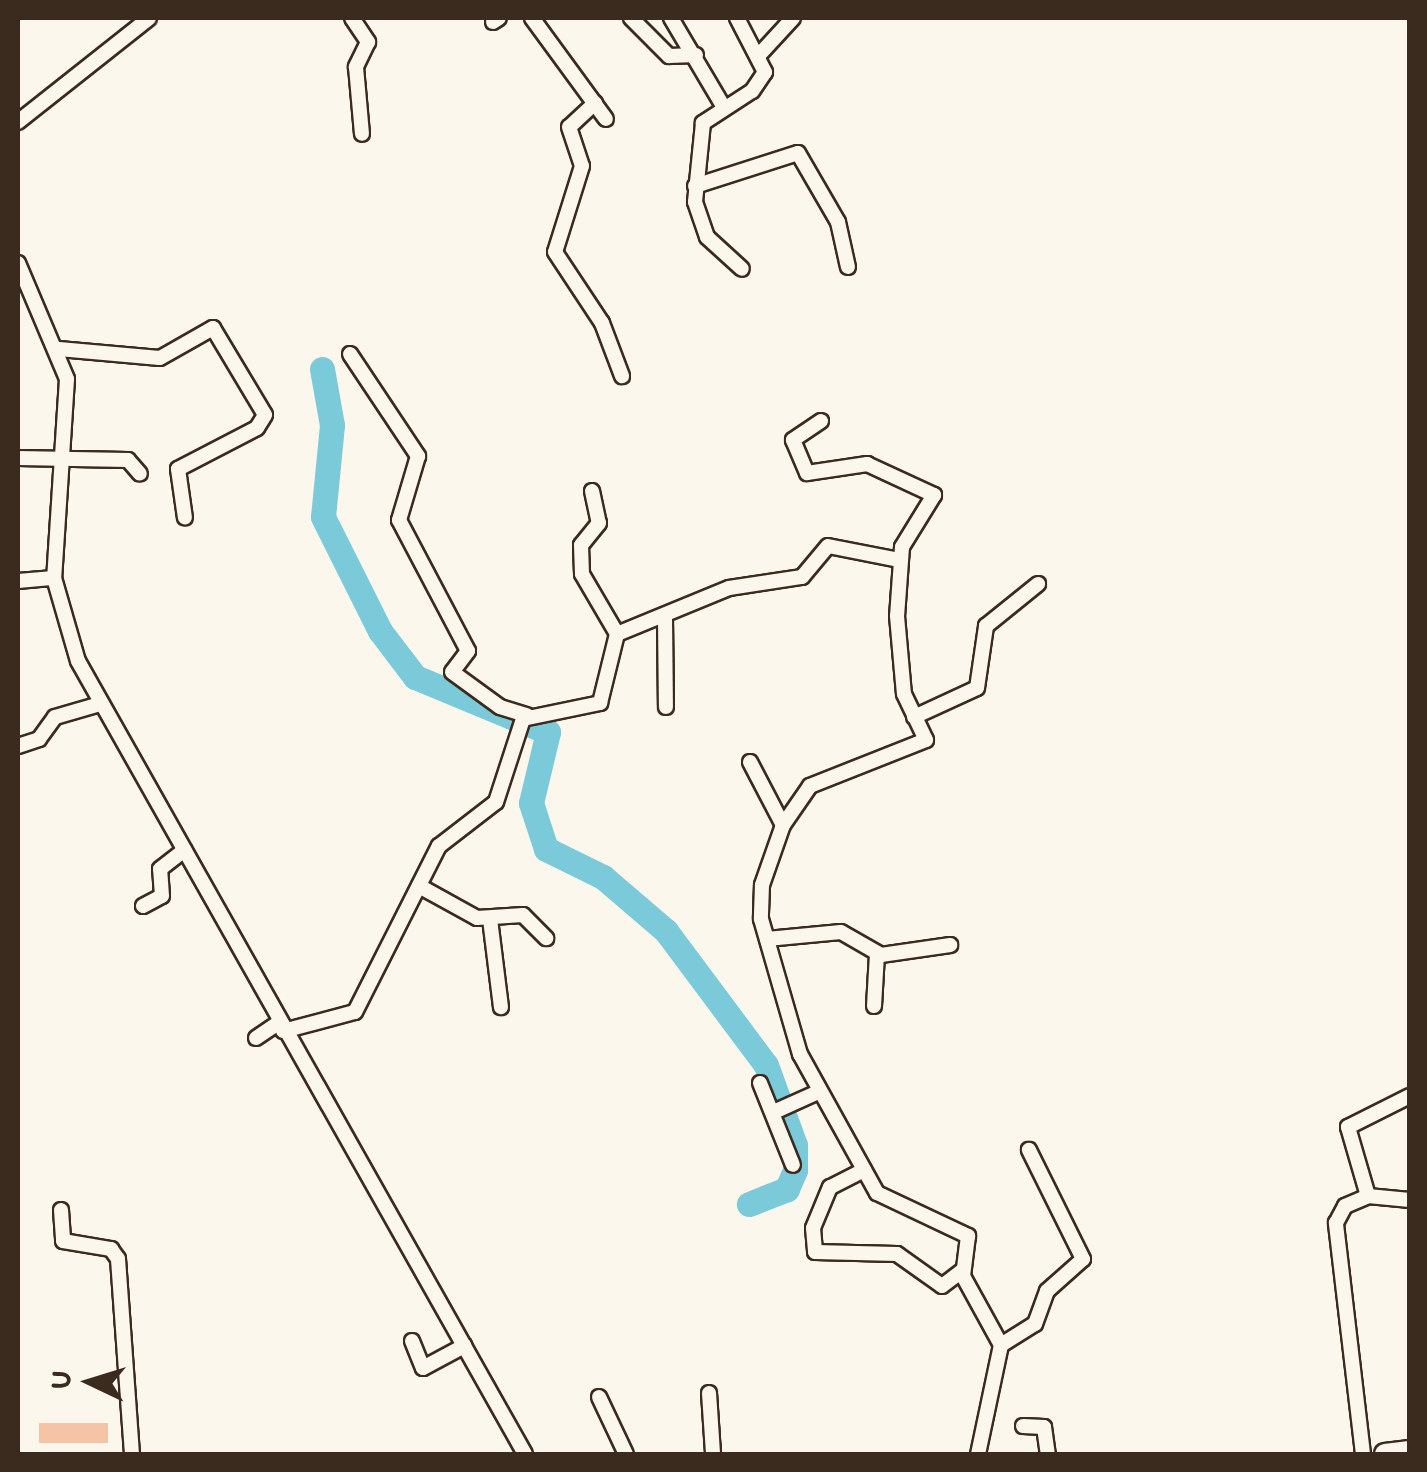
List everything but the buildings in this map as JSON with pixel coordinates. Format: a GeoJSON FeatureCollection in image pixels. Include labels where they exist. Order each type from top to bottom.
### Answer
{"type":"FeatureCollection","features":[{"type":"Feature","properties":{"kind":"highway"},"geometry":{"type":"LineString","coordinates":[[1385,1454],[1410,1452]]}},
{"type":"Feature","properties":{"kind":"street"},"geometry":{"type":"LineString","coordinates":[[18,122],[149,18]]}},
{"type":"Feature","properties":{"kind":"street"},"geometry":{"type":"LineString","coordinates":[[352,18],[368,42],[356,67],[362,134]]}},
{"type":"Feature","properties":{"kind":"street"},"geometry":{"type":"LineString","coordinates":[[532,18],[606,118]]}},
{"type":"Feature","properties":{"kind":"street"},"geometry":{"type":"LineString","coordinates":[[632,18],[669,56],[696,55]]}},
{"type":"Feature","properties":{"kind":"street"},"geometry":{"type":"LineString","coordinates":[[671,18],[724,106]]}},
{"type":"Feature","properties":{"kind":"street"},"geometry":{"type":"LineString","coordinates":[[737,18],[759,55],[762,79],[703,122],[695,186],[707,236],[742,268]]}},
{"type":"Feature","properties":{"kind":"street"},"geometry":{"type":"LineString","coordinates":[[759,55],[793,18]]}},
{"type":"Feature","properties":{"kind":"street"},"geometry":{"type":"LineString","coordinates":[[595,103],[569,127],[582,166],[555,252],[602,323],[622,376]]}},
{"type":"Feature","properties":{"kind":"street"},"geometry":{"type":"LineString","coordinates":[[695,186],[798,153],[838,222],[848,267]]}},
{"type":"Feature","properties":{"kind":"street"},"geometry":{"type":"LineString","coordinates":[[18,263],[59,349],[70,399],[54,578],[100,704],[280,1027],[526,1454]]}},
{"type":"Feature","properties":{"kind":"street"},"geometry":{"type":"LineString","coordinates":[[59,349],[160,358],[213,328],[265,415],[257,428],[178,469],[185,518]]}},
{"type":"Feature","properties":{"kind":"street"},"geometry":{"type":"LineString","coordinates":[[350,354],[418,456],[400,520],[450,631],[468,651],[452,672],[524,720],[569,714],[606,698],[617,634],[582,574],[582,544],[598,524],[592,491]]}},
{"type":"Feature","properties":{"kind":"street"},"geometry":{"type":"LineString","coordinates":[[821,421],[793,440],[806,473],[867,464],[934,496],[900,560],[897,655],[924,747],[829,774],[796,802],[762,885],[767,939],[818,1092],[864,1170],[889,1202],[968,1236],[962,1271],[1001,1345],[978,1454]]}},
{"type":"Feature","properties":{"kind":"street"},"geometry":{"type":"LineString","coordinates":[[18,458],[128,460],[140,474]]}},
{"type":"Feature","properties":{"kind":"street"},"geometry":{"type":"LineString","coordinates":[[617,634],[665,618],[729,588],[802,577],[828,546],[900,560]]}},
{"type":"Feature","properties":{"kind":"street"},"geometry":{"type":"LineString","coordinates":[[18,580],[54,578]]}},
{"type":"Feature","properties":{"kind":"street"},"geometry":{"type":"LineString","coordinates":[[914,718],[977,688],[986,626],[1038,584]]}},
{"type":"Feature","properties":{"kind":"street"},"geometry":{"type":"LineString","coordinates":[[665,618],[666,707]]}},
{"type":"Feature","properties":{"kind":"street"},"geometry":{"type":"LineString","coordinates":[[18,746],[39,739],[55,717],[100,704]]}},
{"type":"Feature","properties":{"kind":"street"},"geometry":{"type":"LineString","coordinates":[[256,1038],[280,1027],[355,1012],[440,846],[496,802],[524,720]]}},
{"type":"Feature","properties":{"kind":"street"},"geometry":{"type":"LineString","coordinates":[[750,762],[783,826]]}},
{"type":"Feature","properties":{"kind":"street"},"geometry":{"type":"LineString","coordinates":[[143,906],[162,896],[160,868],[184,850]]}},
{"type":"Feature","properties":{"kind":"street"},"geometry":{"type":"LineString","coordinates":[[419,886],[490,919],[523,915],[546,938]]}},
{"type":"Feature","properties":{"kind":"street"},"geometry":{"type":"LineString","coordinates":[[490,919],[501,1007]]}},
{"type":"Feature","properties":{"kind":"street"},"geometry":{"type":"LineString","coordinates":[[767,939],[840,932],[871,943],[878,954],[874,1006]]}},
{"type":"Feature","properties":{"kind":"street"},"geometry":{"type":"LineString","coordinates":[[878,954],[950,944]]}},
{"type":"Feature","properties":{"kind":"street"},"geometry":{"type":"LineString","coordinates":[[760,1084],[781,1109],[792,1165]]}},
{"type":"Feature","properties":{"kind":"street"},"geometry":{"type":"LineString","coordinates":[[781,1109],[818,1092]]}},
{"type":"Feature","properties":{"kind":"street"},"geometry":{"type":"LineString","coordinates":[[1368,1196],[1348,1127],[1410,1096]]}},
{"type":"Feature","properties":{"kind":"street"},"geometry":{"type":"LineString","coordinates":[[1001,1345],[1035,1324],[1047,1291],[1083,1259],[1029,1150]]}},
{"type":"Feature","properties":{"kind":"street"},"geometry":{"type":"LineString","coordinates":[[864,1170],[830,1187],[814,1228],[815,1252],[897,1254],[942,1286],[962,1271]]}},
{"type":"Feature","properties":{"kind":"street"},"geometry":{"type":"LineString","coordinates":[[1363,1454],[1335,1241],[1339,1214],[1368,1196],[1410,1200]]}},
{"type":"Feature","properties":{"kind":"street"},"geometry":{"type":"LineString","coordinates":[[61,1210],[63,1242],[112,1248],[118,1260],[132,1454]]}},
{"type":"Feature","properties":{"kind":"street"},"geometry":{"type":"LineString","coordinates":[[412,1341],[424,1368],[464,1346]]}},
{"type":"Feature","properties":{"kind":"street"},"geometry":{"type":"LineString","coordinates":[[710,1393],[713,1454]]}},
{"type":"Feature","properties":{"kind":"street"},"geometry":{"type":"LineString","coordinates":[[599,1397],[626,1454]]}},
{"type":"Feature","properties":{"kind":"street"},"geometry":{"type":"LineString","coordinates":[[1023,1426],[1044,1426],[1048,1454]]}},
{"type":"Feature","properties":{"kind":"waterway"},"geometry":{"type":"LineString","coordinates":[[322,369],[332,425],[323,517],[380,631],[415,677],[548,732],[531,803],[546,849],[603,877],[666,931],[766,1065],[795,1145],[795,1170],[787,1189],[749,1204]]}}]}
